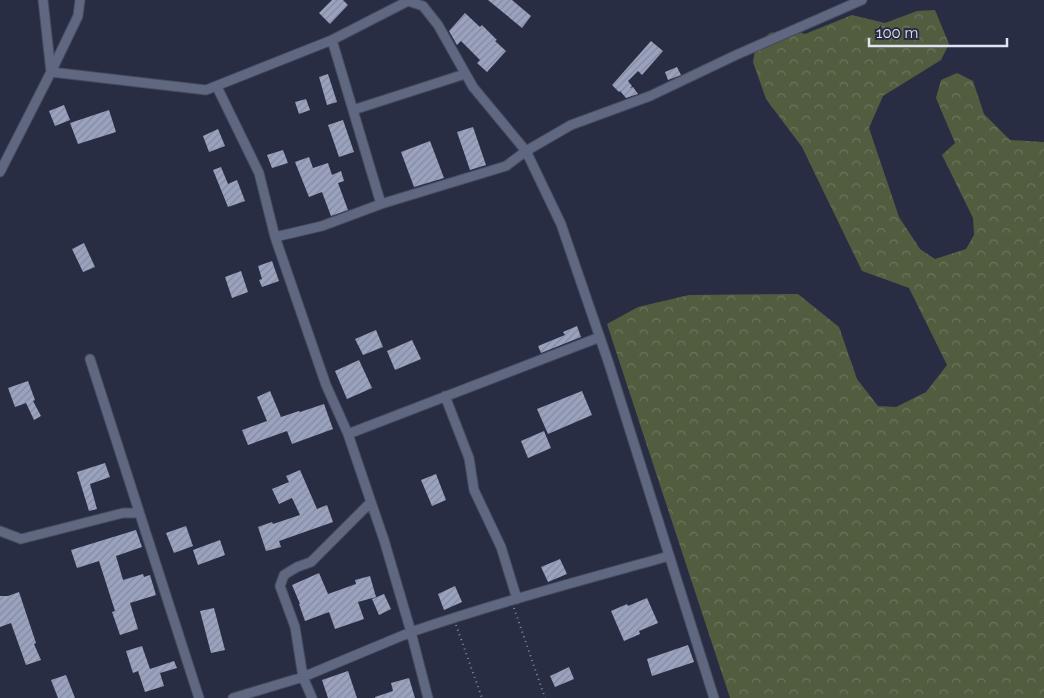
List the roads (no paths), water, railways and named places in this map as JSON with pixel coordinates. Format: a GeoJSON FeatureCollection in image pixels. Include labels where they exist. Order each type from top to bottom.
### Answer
{"type":"FeatureCollection","features":[{"type":"Feature","properties":{"kind":"street"},"geometry":{"type":"LineString","coordinates":[[43,0],[52,72]]}},
{"type":"Feature","properties":{"kind":"street"},"geometry":{"type":"LineString","coordinates":[[0,172],[52,72],[78,16],[80,0]]}},
{"type":"Feature","properties":{"kind":"street"},"geometry":{"type":"LineString","coordinates":[[52,72],[206,90],[332,40],[408,0],[422,3],[438,25],[473,87],[526,151],[561,224],[600,337],[714,698]]}},
{"type":"Feature","properties":{"kind":"street"},"geometry":{"type":"LineString","coordinates":[[275,237],[322,226],[381,204],[506,166],[526,151],[571,125],[650,96],[736,55],[862,0]]}},
{"type":"Feature","properties":{"kind":"street"},"geometry":{"type":"LineString","coordinates":[[332,40],[381,204]]}},
{"type":"Feature","properties":{"kind":"street"},"geometry":{"type":"LineString","coordinates":[[354,110],[465,74]]}},
{"type":"Feature","properties":{"kind":"street"},"geometry":{"type":"LineString","coordinates":[[217,87],[259,173],[275,237],[326,385],[348,434],[384,540],[428,698]]}},
{"type":"Feature","properties":{"kind":"street"},"geometry":{"type":"LineString","coordinates":[[348,434],[600,337]]}},
{"type":"Feature","properties":{"kind":"street"},"geometry":{"type":"LineString","coordinates":[[90,359],[199,698]]}},
{"type":"Feature","properties":{"kind":"street"},"geometry":{"type":"LineString","coordinates":[[445,396],[469,458],[474,490],[500,547],[515,599]]}},
{"type":"Feature","properties":{"kind":"street"},"geometry":{"type":"LineString","coordinates":[[312,698],[303,677],[295,627],[280,586],[284,575],[297,567],[311,562],[371,502]]}},
{"type":"Feature","properties":{"kind":"street"},"geometry":{"type":"LineString","coordinates":[[0,531],[21,539],[123,513],[140,513]]}},
{"type":"Feature","properties":{"kind":"street"},"geometry":{"type":"LineString","coordinates":[[233,698],[303,677],[411,632],[515,599],[669,556]]}}]}
